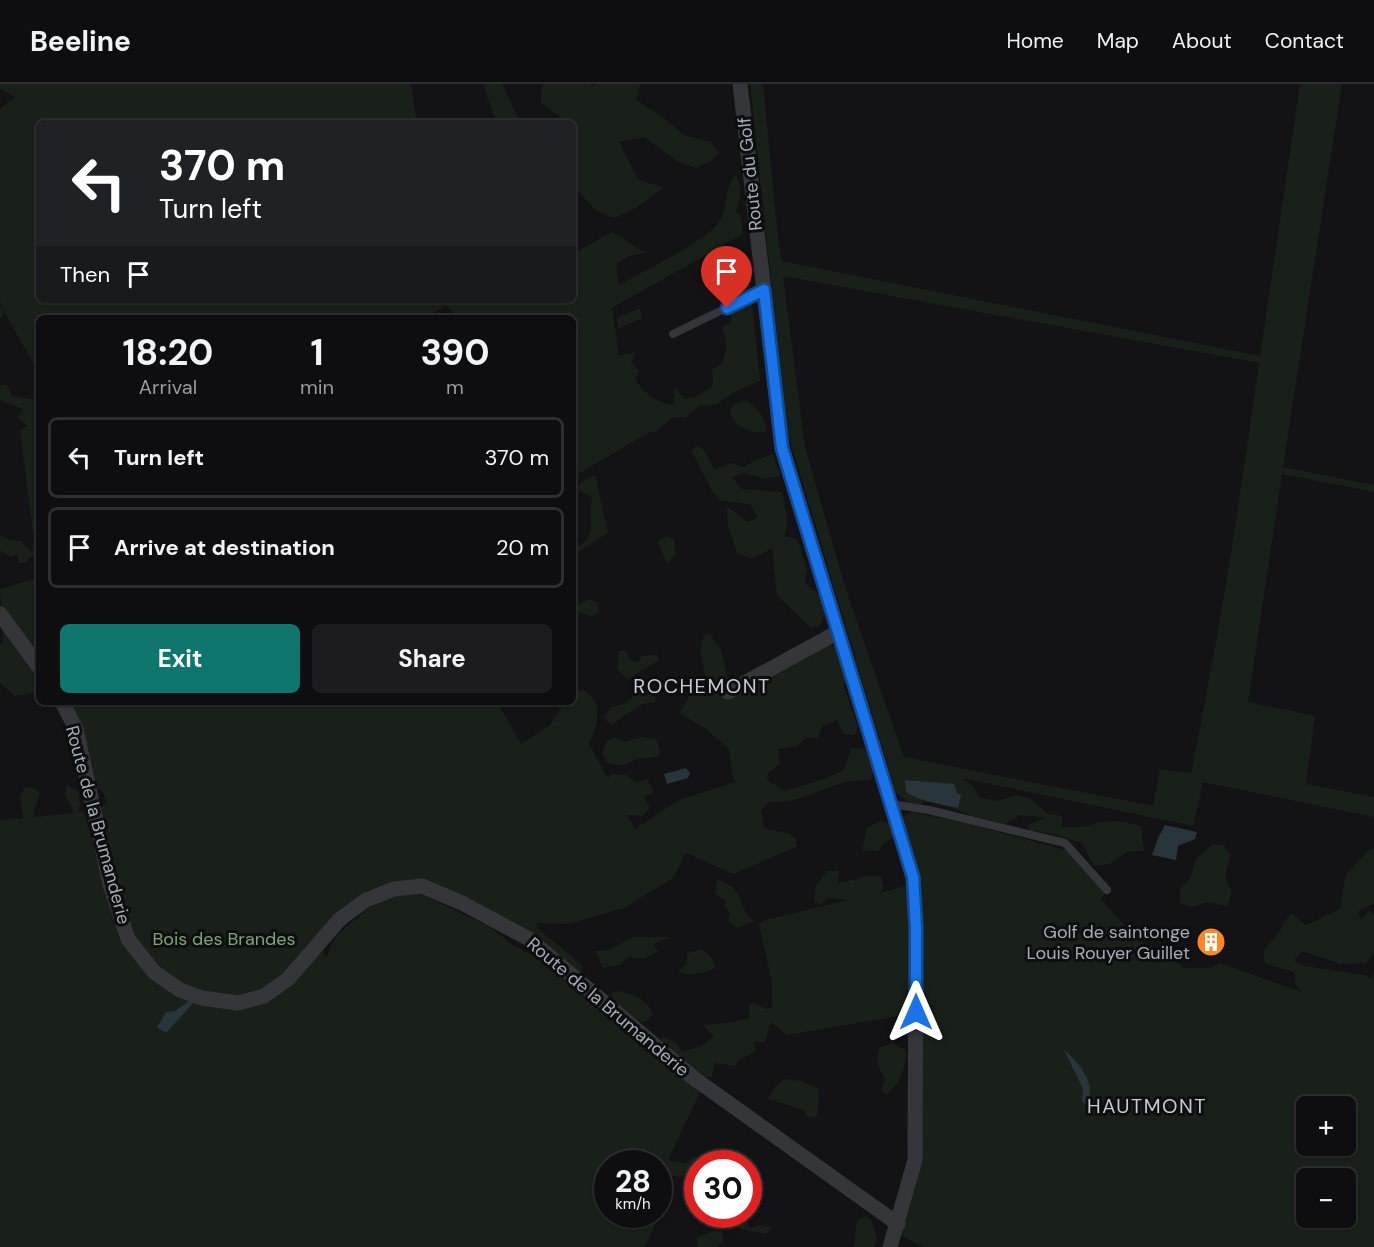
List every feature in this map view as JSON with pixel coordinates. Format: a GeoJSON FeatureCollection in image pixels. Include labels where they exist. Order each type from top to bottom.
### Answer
{"type":"FeatureCollection","features":[{"type":"Feature","properties":{"kind":"street","name":"Route du Golf"},"geometry":{"type":"LineString","coordinates":[[740,84],[782,448],[913,877],[916,927],[915,1160],[890,1247]]}},
{"type":"Feature","properties":{"kind":"street"},"geometry":{"type":"LineString","coordinates":[[0,614],[36,663]]}},
{"type":"Feature","properties":{"kind":"street"},"geometry":{"type":"LineString","coordinates":[[728,692],[838,632]]}},
{"type":"Feature","properties":{"kind":"street","name":"Route de la Brumanderie"},"geometry":{"type":"LineString","coordinates":[[64,705],[76,729],[110,884],[128,939],[154,972],[180,990],[202,998],[238,1003],[264,996],[288,978],[340,919],[366,900],[394,889],[422,886],[462,903],[529,939],[695,1079],[898,1224]]}},
{"type":"Feature","properties":{"kind":"lane"},"geometry":{"type":"LineString","coordinates":[[673,334],[764,290]]}},
{"type":"Feature","properties":{"kind":"lane"},"geometry":{"type":"LineString","coordinates":[[891,804],[929,810],[1065,843],[1107,890]]}},
{"type":"Feature","properties":{"kind":"green space"},"geometry":{"type":"Polygon","coordinates":[[[0,84],[411,84],[417,120],[36,120],[36,303],[576,303],[576,252],[612,232],[646,253],[628,256],[616,265],[619,285],[687,248],[711,231],[724,212],[729,186],[735,175],[738,179],[740,193],[736,212],[741,216],[743,234],[612,308],[619,356],[636,352],[631,363],[639,371],[635,379],[638,384],[661,402],[673,405],[675,388],[685,399],[696,397],[713,386],[712,370],[722,364],[727,346],[722,327],[731,322],[730,294],[713,288],[712,279],[750,283],[760,381],[736,391],[717,404],[700,406],[685,417],[672,418],[656,431],[648,433],[576,475],[576,315],[455,315],[446,305],[434,315],[36,315],[36,368],[3,310],[2,318],[0,318],[0,307],[2,307],[0,299],[0,109],[15,97],[0,89],[0,84]]]}},
{"type":"Feature","properties":{"kind":"green space"},"geometry":{"type":"Polygon","coordinates":[[[483,84],[502,84],[519,120],[495,120],[483,84]]]}},
{"type":"Feature","properties":{"kind":"green space"},"geometry":{"type":"Polygon","coordinates":[[[542,84],[591,84],[591,87],[596,84],[640,84],[636,100],[663,117],[684,135],[711,142],[719,153],[711,161],[696,168],[677,161],[644,137],[619,142],[638,179],[663,188],[636,208],[614,218],[597,211],[576,189],[576,120],[564,120],[541,103],[542,84]]]}},
{"type":"Feature","properties":{"kind":"green space"},"geometry":{"type":"Polygon","coordinates":[[[750,84],[763,84],[782,261],[1260,356],[1300,84],[1342,84],[1283,467],[1374,485],[1374,492],[1282,474],[1248,702],[1315,716],[1306,784],[1374,797],[1374,817],[1203,782],[1193,826],[962,778],[972,785],[980,798],[997,801],[1017,795],[1031,799],[1048,814],[1063,816],[1061,827],[1082,827],[1101,822],[1120,821],[1141,826],[1144,851],[1128,851],[1109,864],[1094,866],[1082,843],[1053,834],[1028,830],[1029,825],[1045,818],[1020,815],[1005,824],[926,801],[915,807],[896,793],[787,431],[750,84]],[[783,276],[805,447],[846,590],[904,757],[1153,806],[1160,769],[1191,773],[1211,671],[1259,363],[783,276]]]}},
{"type":"Feature","properties":{"kind":"green space"},"geometry":{"type":"Polygon","coordinates":[[[640,308],[642,318],[618,329],[617,318],[640,308]]]}},
{"type":"Feature","properties":{"kind":"green space"},"geometry":{"type":"Polygon","coordinates":[[[0,385],[7,385],[12,396],[36,400],[36,572],[33,555],[26,562],[19,563],[17,554],[11,557],[0,550],[0,535],[21,541],[32,553],[34,540],[20,431],[27,426],[18,418],[23,409],[0,400],[0,385]]]}},
{"type":"Feature","properties":{"kind":"green space"},"geometry":{"type":"Polygon","coordinates":[[[747,400],[763,417],[766,432],[748,430],[733,420],[730,410],[734,404],[747,400]]]}},
{"type":"Feature","properties":{"kind":"green space"},"geometry":{"type":"Polygon","coordinates":[[[697,446],[704,450],[715,470],[731,463],[743,467],[773,454],[780,476],[765,479],[744,473],[732,477],[741,489],[782,492],[788,522],[784,536],[797,539],[807,569],[805,584],[824,602],[825,613],[819,627],[810,627],[777,595],[772,548],[752,559],[737,553],[728,526],[727,506],[748,522],[758,517],[750,504],[720,501],[691,450],[697,446]]]}},
{"type":"Feature","properties":{"kind":"green space"},"geometry":{"type":"Polygon","coordinates":[[[595,475],[608,533],[576,553],[576,548],[586,539],[591,528],[592,497],[576,489],[583,481],[595,475]]]}},
{"type":"Feature","properties":{"kind":"green space"},"geometry":{"type":"Polygon","coordinates":[[[666,536],[674,539],[676,554],[667,564],[658,542],[666,536]]]}},
{"type":"Feature","properties":{"kind":"green space"},"geometry":{"type":"Polygon","coordinates":[[[36,578],[36,692],[15,696],[0,683],[0,645],[3,642],[0,589],[36,578]]]}},
{"type":"Feature","properties":{"kind":"green space"},"geometry":{"type":"Polygon","coordinates":[[[590,599],[598,603],[599,613],[591,617],[576,610],[576,604],[590,599]]]}},
{"type":"Feature","properties":{"kind":"green space","name":"Bois des Brandes"},"geometry":{"type":"Polygon","coordinates":[[[709,633],[721,650],[728,679],[740,692],[807,640],[833,645],[840,653],[848,678],[844,686],[858,727],[855,735],[844,734],[837,720],[822,726],[818,738],[806,737],[797,746],[778,749],[780,764],[767,774],[767,780],[784,791],[824,779],[844,770],[851,748],[867,749],[875,770],[870,780],[846,782],[790,801],[769,802],[761,810],[764,828],[790,834],[797,839],[796,847],[733,874],[686,853],[673,878],[624,908],[568,924],[537,923],[537,928],[581,964],[583,971],[575,971],[431,893],[396,885],[368,890],[340,909],[318,936],[326,958],[336,936],[370,907],[399,895],[421,894],[490,927],[514,946],[546,961],[700,1092],[672,1152],[594,1150],[594,1228],[654,1228],[644,1247],[0,1247],[0,820],[23,818],[20,797],[25,787],[34,788],[40,793],[34,817],[74,813],[65,795],[67,785],[78,791],[80,804],[78,812],[84,812],[114,921],[136,955],[95,815],[106,802],[103,792],[87,782],[63,705],[499,705],[521,744],[550,725],[563,705],[576,705],[576,692],[580,689],[588,693],[596,705],[597,720],[589,743],[608,779],[611,774],[627,775],[636,783],[647,779],[654,792],[644,797],[650,808],[642,816],[627,815],[635,829],[679,800],[735,782],[729,749],[706,729],[680,713],[692,692],[708,690],[700,650],[704,635],[709,633]]]}},
{"type":"Feature","properties":{"kind":"green space"},"geometry":{"type":"Polygon","coordinates":[[[625,650],[632,662],[638,662],[642,656],[657,655],[659,660],[628,679],[617,669],[619,651],[625,650]]]}},
{"type":"Feature","properties":{"kind":"green space"},"geometry":{"type":"Polygon","coordinates":[[[651,688],[655,702],[642,704],[611,725],[603,717],[612,707],[626,703],[642,689],[651,688]]]}},
{"type":"Feature","properties":{"kind":"green space"},"geometry":{"type":"Polygon","coordinates":[[[615,737],[624,742],[641,737],[656,739],[660,755],[641,758],[623,765],[608,763],[602,754],[606,742],[615,737]]]}},
{"type":"Feature","properties":{"kind":"green space"},"geometry":{"type":"Polygon","coordinates":[[[911,812],[969,824],[1066,850],[1092,872],[1107,890],[1101,899],[1137,940],[1162,951],[1184,968],[1210,968],[1220,963],[1302,992],[1296,985],[1294,972],[1266,964],[1264,954],[1266,947],[1291,913],[1306,925],[1340,909],[1346,874],[1368,851],[1374,848],[1374,903],[1358,911],[1361,920],[1369,911],[1374,915],[1374,952],[1367,963],[1341,964],[1302,951],[1294,961],[1305,966],[1364,975],[1372,979],[1374,972],[1374,1247],[923,1247],[895,1232],[915,1160],[916,1013],[787,1035],[771,1022],[765,1042],[753,1042],[756,1051],[738,1061],[736,1066],[715,1063],[712,1077],[697,1075],[662,1047],[662,1037],[676,1042],[682,1052],[701,1046],[714,1037],[703,1025],[749,1018],[749,1006],[754,1002],[765,1009],[772,1007],[772,983],[759,924],[765,920],[848,900],[828,898],[820,905],[814,902],[816,885],[828,871],[839,871],[838,883],[865,876],[881,877],[884,888],[879,893],[913,884],[902,824],[903,817],[911,812]]]}},
{"type":"Feature","properties":{"kind":"green space"},"geometry":{"type":"Polygon","coordinates":[[[881,821],[890,823],[895,836],[884,843],[878,851],[862,850],[867,827],[881,821]]]}},
{"type":"Feature","properties":{"kind":"green space"},"geometry":{"type":"Polygon","coordinates":[[[1212,844],[1223,845],[1231,855],[1225,875],[1232,893],[1227,906],[1208,902],[1192,907],[1180,903],[1180,889],[1190,879],[1196,859],[1212,844]]]}},
{"type":"Feature","properties":{"kind":"green space"},"geometry":{"type":"Polygon","coordinates":[[[717,880],[726,883],[737,892],[748,916],[754,921],[737,928],[728,921],[730,912],[724,906],[726,901],[715,894],[717,880]]]}},
{"type":"Feature","properties":{"kind":"green space"},"geometry":{"type":"Polygon","coordinates":[[[633,937],[671,937],[653,944],[658,951],[644,959],[629,957],[619,965],[603,968],[595,951],[609,950],[633,937]]]}},
{"type":"Feature","properties":{"kind":"green space"},"geometry":{"type":"Polygon","coordinates":[[[702,949],[713,959],[716,967],[697,974],[678,971],[687,964],[687,953],[702,949]]]}},
{"type":"Feature","properties":{"kind":"green space"},"geometry":{"type":"Polygon","coordinates":[[[615,991],[642,1000],[653,1014],[646,1022],[636,1022],[614,1006],[611,994],[615,991]]]}},
{"type":"Feature","properties":{"kind":"green space"},"geometry":{"type":"Polygon","coordinates":[[[893,1043],[906,1051],[899,1080],[886,1095],[881,1091],[885,1079],[877,1064],[879,1048],[893,1043]]]}},
{"type":"Feature","properties":{"kind":"green space"},"geometry":{"type":"Polygon","coordinates":[[[784,1079],[801,1081],[819,1089],[817,1116],[808,1118],[804,1110],[768,1099],[774,1088],[784,1079]]]}},
{"type":"Feature","properties":{"kind":"green space"},"geometry":{"type":"Polygon","coordinates":[[[672,1161],[684,1163],[684,1175],[681,1177],[672,1176],[672,1161]]]}},
{"type":"Feature","properties":{"kind":"green space"},"geometry":{"type":"Polygon","coordinates":[[[866,1216],[871,1219],[877,1238],[874,1247],[854,1247],[857,1220],[866,1216]]]}},
{"type":"Feature","properties":{"kind":"green space"},"geometry":{"type":"Polygon","coordinates":[[[762,1226],[772,1228],[766,1234],[741,1229],[762,1228],[762,1226]]]}},
{"type":"Feature","properties":{"kind":"green space"},"geometry":{"type":"Polygon","coordinates":[[[722,1230],[724,1241],[717,1247],[698,1247],[696,1238],[722,1230]]]}},
{"type":"Feature","properties":{"kind":"shaded area"},"geometry":{"type":"Polygon","coordinates":[[[686,768],[690,773],[688,778],[667,784],[664,774],[686,768]]]}},
{"type":"Feature","properties":{"kind":"shaded area"},"geometry":{"type":"Polygon","coordinates":[[[905,780],[954,784],[957,793],[961,795],[958,808],[918,798],[906,792],[905,780]]]}},
{"type":"Feature","properties":{"kind":"shaded area"},"geometry":{"type":"Polygon","coordinates":[[[1165,825],[1197,832],[1195,839],[1178,846],[1176,860],[1152,855],[1165,825]]]}},
{"type":"Feature","properties":{"kind":"shaded area"},"geometry":{"type":"Polygon","coordinates":[[[192,999],[196,1000],[166,1033],[157,1027],[166,1012],[175,1011],[192,999]]]}},
{"type":"Feature","properties":{"kind":"shaded area"},"geometry":{"type":"Polygon","coordinates":[[[1064,1050],[1077,1063],[1087,1079],[1090,1091],[1086,1105],[1082,1101],[1083,1089],[1064,1050]]]}},
{"type":"Feature","properties":{"kind":"place","name":"Golf de saintonge Louis Rouyer Guillet"},"geometry":{"type":"Point","coordinates":[1211,942]}},
{"type":"Feature","properties":{"kind":"district","name":"ROCHEMONT"},"geometry":{"type":"Point","coordinates":[702,686]}},
{"type":"Feature","properties":{"kind":"district","name":"HAUTMONT"},"geometry":{"type":"Point","coordinates":[1147,1106]}},
{"type":"Feature","properties":{"kind":"route"},"geometry":{"type":"LineString","coordinates":[[727,308],[764,290],[782,448],[913,877],[916,927],[916,1012]]}}]}
